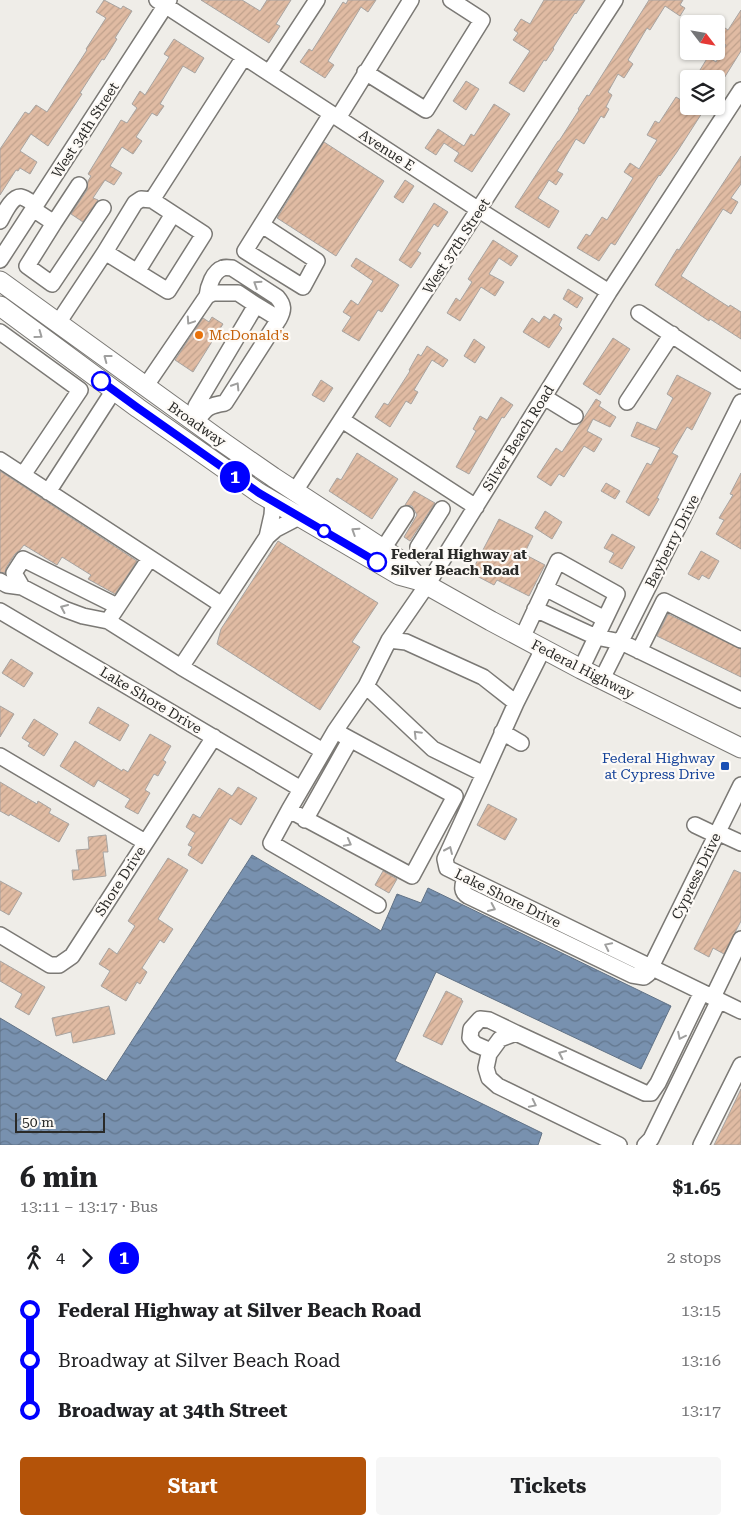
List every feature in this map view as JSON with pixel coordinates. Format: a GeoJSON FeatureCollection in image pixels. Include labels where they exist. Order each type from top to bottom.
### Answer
{"type":"FeatureCollection","features":[{"type":"Feature","properties":{"kind":"main road","name":"Broadway"},"geometry":{"type":"LineString","coordinates":[[0,281],[145,387],[198,419],[224,443],[406,564],[424,583]]}},
{"type":"Feature","properties":{"kind":"main road","name":"Broadway"},"geometry":{"type":"LineString","coordinates":[[0,306],[208,458],[273,501],[398,575],[424,583]]}},
{"type":"Feature","properties":{"kind":"main road"},"geometry":{"type":"LineString","coordinates":[[114,390],[123,386],[137,391],[209,443],[218,445],[224,443]]}},
{"type":"Feature","properties":{"kind":"main road","name":"Federal Highway"},"geometry":{"type":"LineString","coordinates":[[424,583],[543,649],[741,748]]}},
{"type":"Feature","properties":{"kind":"street"},"geometry":{"type":"LineString","coordinates":[[269,73],[317,0]]}},
{"type":"Feature","properties":{"kind":"street"},"geometry":{"type":"LineString","coordinates":[[262,225],[317,261],[303,287],[245,252],[262,225],[334,116],[365,72],[411,0]]}},
{"type":"Feature","properties":{"kind":"street"},"geometry":{"type":"LineString","coordinates":[[365,72],[426,110],[482,20],[451,0]]}},
{"type":"Feature","properties":{"kind":"street","name":"West 37th Street"},"geometry":{"type":"LineString","coordinates":[[295,492],[615,0]]}},
{"type":"Feature","properties":{"kind":"street","name":"Avenue E"},"geometry":{"type":"LineString","coordinates":[[164,2],[334,116],[609,292]]}},
{"type":"Feature","properties":{"kind":"street","name":"West 34th Street"},"geometry":{"type":"LineString","coordinates":[[0,260],[164,2]]}},
{"type":"Feature","properties":{"kind":"street"},"geometry":{"type":"LineString","coordinates":[[152,200],[244,57]]}},
{"type":"Feature","properties":{"kind":"street","name":"Silver Beach Road"},"geometry":{"type":"LineString","coordinates":[[378,905],[272,843],[323,751],[366,686],[389,640],[424,583],[453,544],[609,292],[741,90]]}},
{"type":"Feature","properties":{"kind":"street"},"geometry":{"type":"LineString","coordinates":[[79,185],[28,266],[52,284],[103,208]]}},
{"type":"Feature","properties":{"kind":"street"},"geometry":{"type":"LineString","coordinates":[[16,235],[0,222],[13,201],[18,198],[22,197],[54,223]]}},
{"type":"Feature","properties":{"kind":"street"},"geometry":{"type":"LineString","coordinates":[[58,323],[135,203],[141,199],[152,200],[204,234],[168,291],[105,252]]}},
{"type":"Feature","properties":{"kind":"street"},"geometry":{"type":"LineString","coordinates":[[137,272],[172,214]]}},
{"type":"Feature","properties":{"kind":"street"},"geometry":{"type":"LineString","coordinates":[[145,387],[207,296],[208,287],[217,272],[223,267],[232,268],[277,297],[282,302],[283,308],[279,319],[225,403],[205,408],[198,419]]}},
{"type":"Feature","properties":{"kind":"street"},"geometry":{"type":"LineString","coordinates":[[207,296],[213,293],[238,293],[279,319]]}},
{"type":"Feature","properties":{"kind":"street"},"geometry":{"type":"LineString","coordinates":[[198,419],[196,406],[256,304]]}},
{"type":"Feature","properties":{"kind":"street"},"geometry":{"type":"LineString","coordinates":[[639,313],[741,381]]}},
{"type":"Feature","properties":{"kind":"street"},"geometry":{"type":"LineString","coordinates":[[627,402],[672,334]]}},
{"type":"Feature","properties":{"kind":"street"},"geometry":{"type":"LineString","coordinates":[[2,338],[80,390],[23,475]]}},
{"type":"Feature","properties":{"kind":"street"},"geometry":{"type":"LineString","coordinates":[[48,492],[114,390]]}},
{"type":"Feature","properties":{"kind":"street"},"geometry":{"type":"LineString","coordinates":[[544,397],[575,416]]}},
{"type":"Feature","properties":{"kind":"street","name":"Bayberry Drive"},"geometry":{"type":"LineString","coordinates":[[602,679],[741,402]]}},
{"type":"Feature","properties":{"kind":"street"},"geometry":{"type":"LineString","coordinates":[[342,420],[476,507]]}},
{"type":"Feature","properties":{"kind":"street"},"geometry":{"type":"LineString","coordinates":[[0,460],[222,605]]}},
{"type":"Feature","properties":{"kind":"street"},"geometry":{"type":"LineString","coordinates":[[267,537],[272,517],[273,501]]}},
{"type":"Feature","properties":{"kind":"street"},"geometry":{"type":"LineString","coordinates":[[418,547],[442,509]]}},
{"type":"Feature","properties":{"kind":"street"},"geometry":{"type":"LineString","coordinates":[[383,549],[406,514]]}},
{"type":"Feature","properties":{"kind":"street"},"geometry":{"type":"LineString","coordinates":[[181,667],[267,537],[276,529],[299,517]]}},
{"type":"Feature","properties":{"kind":"street"},"geometry":{"type":"LineString","coordinates":[[429,530],[453,544]]}},
{"type":"Feature","properties":{"kind":"street"},"geometry":{"type":"LineString","coordinates":[[108,621],[150,558]]}},
{"type":"Feature","properties":{"kind":"street"},"geometry":{"type":"LineString","coordinates":[[22,588],[14,574],[23,559],[117,606]]}},
{"type":"Feature","properties":{"kind":"street"},"geometry":{"type":"LineString","coordinates":[[522,638],[558,561],[616,594],[664,602],[741,640]]}},
{"type":"Feature","properties":{"kind":"street"},"geometry":{"type":"LineString","coordinates":[[0,582],[22,588],[70,612],[108,621],[181,667],[323,751]]}},
{"type":"Feature","properties":{"kind":"street"},"geometry":{"type":"LineString","coordinates":[[545,588],[605,619]]}},
{"type":"Feature","properties":{"kind":"street"},"geometry":{"type":"LineString","coordinates":[[581,668],[616,594]]}},
{"type":"Feature","properties":{"kind":"street"},"geometry":{"type":"LineString","coordinates":[[639,651],[664,602]]}},
{"type":"Feature","properties":{"kind":"street"},"geometry":{"type":"LineString","coordinates":[[535,608],[596,637],[621,642],[741,700]]}},
{"type":"Feature","properties":{"kind":"street","name":"Lake Shore Drive"},"geometry":{"type":"LineString","coordinates":[[0,611],[301,789]]}},
{"type":"Feature","properties":{"kind":"street"},"geometry":{"type":"LineString","coordinates":[[389,640],[406,642],[483,677],[516,703]]}},
{"type":"Feature","properties":{"kind":"street"},"geometry":{"type":"LineString","coordinates":[[366,686],[433,749],[484,774],[502,732],[543,649]]}},
{"type":"Feature","properties":{"kind":"street"},"geometry":{"type":"LineString","coordinates":[[289,810],[412,876],[455,796],[335,731]]}},
{"type":"Feature","properties":{"kind":"street"},"geometry":{"type":"LineString","coordinates":[[502,732],[521,743]]}},
{"type":"Feature","properties":{"kind":"street","name":"Shore Drive"},"geometry":{"type":"LineString","coordinates":[[0,935],[50,965],[59,965],[72,956],[214,737]]}},
{"type":"Feature","properties":{"kind":"street"},"geometry":{"type":"LineString","coordinates":[[305,820],[350,740]]}},
{"type":"Feature","properties":{"kind":"street"},"geometry":{"type":"LineString","coordinates":[[0,756],[145,842]]}},
{"type":"Feature","properties":{"kind":"street","name":"Lake Shore Drive"},"geometry":{"type":"LineString","coordinates":[[484,774],[445,859],[447,868],[741,1011]]}},
{"type":"Feature","properties":{"kind":"street","name":"Cypress Drive"},"geometry":{"type":"LineString","coordinates":[[651,968],[741,785]]}},
{"type":"Feature","properties":{"kind":"street"},"geometry":{"type":"LineString","coordinates":[[695,825],[740,841]]}},
{"type":"Feature","properties":{"kind":"street"},"geometry":{"type":"LineString","coordinates":[[645,1093],[651,1093],[658,1082],[711,996],[741,939]]}},
{"type":"Feature","properties":{"kind":"street"},"geometry":{"type":"LineString","coordinates":[[645,1145],[651,1139],[671,1099],[711,996]]}},
{"type":"Feature","properties":{"kind":"street"},"geometry":{"type":"LineString","coordinates":[[491,1051],[475,1044],[470,1038],[471,1029],[480,1019],[489,1020],[665,1102],[671,1099]]}},
{"type":"Feature","properties":{"kind":"street"},"geometry":{"type":"LineString","coordinates":[[516,1033],[500,1039],[491,1051],[486,1068],[489,1078],[498,1086],[619,1145]]}},
{"type":"Feature","properties":{"kind":"street"},"geometry":{"type":"LineString","coordinates":[[701,1145],[741,1065]]}},
{"type":"Feature","properties":{"kind":"water"},"geometry":{"type":"Polygon","coordinates":[[[252,855],[381,931],[397,894],[421,903],[428,888],[671,1006],[641,1069],[436,972],[395,1061],[542,1133],[538,1145],[0,1145],[0,1018],[106,1081],[252,855]]]}},
{"type":"Feature","properties":{"kind":"building"},"geometry":{"type":"Polygon","coordinates":[[[104,0],[121,9],[123,6],[132,11],[104,60],[102,59],[48,146],[31,134],[20,151],[37,162],[30,174],[20,168],[18,171],[16,170],[0,195],[0,149],[25,112],[29,114],[36,105],[47,112],[106,18],[96,12],[104,0]]]}},
{"type":"Feature","properties":{"kind":"building"},"geometry":{"type":"Polygon","coordinates":[[[201,0],[242,0],[260,11],[267,0],[291,0],[276,24],[280,26],[269,43],[201,0]]]}},
{"type":"Feature","properties":{"kind":"building"},"geometry":{"type":"Polygon","coordinates":[[[348,0],[376,0],[368,12],[361,7],[328,61],[334,65],[325,78],[300,62],[309,49],[312,51],[343,2],[346,4],[348,0]]]}},
{"type":"Feature","properties":{"kind":"building"},"geometry":{"type":"Polygon","coordinates":[[[544,0],[585,0],[524,92],[509,83],[530,51],[513,40],[518,33],[514,30],[521,19],[530,24],[544,0]]]}},
{"type":"Feature","properties":{"kind":"building"},"geometry":{"type":"Polygon","coordinates":[[[649,0],[683,0],[680,5],[685,8],[680,16],[665,6],[650,30],[647,28],[628,60],[633,64],[624,78],[618,74],[608,92],[612,95],[606,107],[609,109],[604,118],[601,116],[584,144],[576,139],[557,171],[563,174],[556,185],[549,180],[538,198],[559,211],[549,228],[515,207],[587,95],[589,96],[649,0]]]}},
{"type":"Feature","properties":{"kind":"building"},"geometry":{"type":"Polygon","coordinates":[[[741,10],[741,51],[725,77],[725,70],[700,70],[706,60],[716,62],[717,60],[725,60],[725,28],[728,30],[741,10]]]}},
{"type":"Feature","properties":{"kind":"building"},"geometry":{"type":"Polygon","coordinates":[[[174,39],[204,58],[195,73],[183,66],[160,104],[164,106],[157,116],[152,113],[136,137],[142,141],[133,154],[122,147],[110,166],[122,173],[114,185],[105,180],[93,198],[98,200],[83,222],[71,214],[87,190],[88,181],[91,176],[88,174],[121,120],[127,123],[137,108],[132,104],[140,91],[145,95],[169,57],[164,54],[174,39]]]}},
{"type":"Feature","properties":{"kind":"building"},"geometry":{"type":"Polygon","coordinates":[[[466,81],[479,89],[466,110],[453,101],[466,81]]]}},
{"type":"Feature","properties":{"kind":"building"},"geometry":{"type":"Polygon","coordinates":[[[676,97],[680,99],[680,115],[701,115],[677,152],[659,175],[615,245],[611,243],[599,261],[577,248],[586,234],[590,236],[602,217],[607,220],[633,178],[624,172],[630,163],[639,169],[657,140],[647,135],[655,121],[659,123],[676,97]]]}},
{"type":"Feature","properties":{"kind":"building"},"geometry":{"type":"Polygon","coordinates":[[[494,104],[510,114],[472,172],[454,161],[459,153],[444,143],[436,155],[425,148],[438,129],[464,146],[471,134],[474,136],[494,104]]]}},
{"type":"Feature","properties":{"kind":"building"},"geometry":{"type":"Polygon","coordinates":[[[324,142],[384,181],[336,256],[277,218],[324,142]]]}},
{"type":"Feature","properties":{"kind":"building"},"geometry":{"type":"Polygon","coordinates":[[[741,156],[741,184],[731,198],[738,202],[731,214],[723,209],[681,276],[729,307],[730,305],[741,312],[741,339],[710,319],[709,321],[655,285],[677,249],[679,250],[741,156]]]}},
{"type":"Feature","properties":{"kind":"building"},"geometry":{"type":"Polygon","coordinates":[[[405,180],[414,186],[403,203],[394,197],[405,180]]]}},
{"type":"Feature","properties":{"kind":"building"},"geometry":{"type":"Polygon","coordinates":[[[434,203],[448,212],[438,227],[434,224],[417,251],[421,253],[411,268],[399,260],[434,203]]]}},
{"type":"Feature","properties":{"kind":"building"},"geometry":{"type":"Polygon","coordinates":[[[493,240],[518,256],[511,266],[499,258],[489,274],[504,282],[495,296],[481,287],[460,321],[447,313],[456,298],[460,301],[472,282],[468,279],[493,240]]]}},
{"type":"Feature","properties":{"kind":"building"},"geometry":{"type":"Polygon","coordinates":[[[356,258],[399,285],[382,312],[378,310],[359,341],[342,331],[351,317],[343,312],[351,300],[358,305],[373,281],[351,266],[356,258]]]}},
{"type":"Feature","properties":{"kind":"building"},"geometry":{"type":"Polygon","coordinates":[[[568,289],[583,298],[577,308],[563,299],[568,289]]]}},
{"type":"Feature","properties":{"kind":"building"},"geometry":{"type":"Polygon","coordinates":[[[554,314],[562,319],[559,325],[562,328],[549,348],[523,332],[532,318],[539,323],[544,316],[550,320],[554,314]]]}},
{"type":"Feature","properties":{"kind":"building","name":"McDonald's"},"geometry":{"type":"Polygon","coordinates":[[[212,317],[223,324],[193,372],[175,360],[203,318],[209,322],[212,317]]]}},
{"type":"Feature","properties":{"kind":"building"},"geometry":{"type":"Polygon","coordinates":[[[613,338],[630,349],[600,395],[583,384],[613,338]]]}},
{"type":"Feature","properties":{"kind":"building"},"geometry":{"type":"Polygon","coordinates":[[[474,339],[485,347],[475,363],[464,356],[474,339]]]}},
{"type":"Feature","properties":{"kind":"building"},"geometry":{"type":"Polygon","coordinates":[[[427,346],[448,360],[443,367],[432,360],[414,390],[418,392],[411,404],[406,401],[390,427],[375,417],[384,403],[388,405],[410,371],[418,354],[421,356],[427,346]]]}},
{"type":"Feature","properties":{"kind":"building"},"geometry":{"type":"Polygon","coordinates":[[[677,375],[711,393],[692,430],[687,427],[672,453],[678,456],[657,498],[659,499],[649,516],[626,502],[647,463],[651,465],[660,448],[631,436],[637,422],[656,430],[673,398],[667,394],[677,375]]]}},
{"type":"Feature","properties":{"kind":"building"},"geometry":{"type":"Polygon","coordinates":[[[321,380],[333,388],[324,402],[312,395],[321,380]]]}},
{"type":"Feature","properties":{"kind":"building"},"geometry":{"type":"Polygon","coordinates":[[[501,397],[513,405],[504,418],[502,417],[469,474],[456,467],[476,431],[473,429],[480,416],[487,420],[501,397]]]}},
{"type":"Feature","properties":{"kind":"building"},"geometry":{"type":"Polygon","coordinates":[[[596,399],[601,402],[599,406],[616,417],[610,427],[593,419],[587,431],[602,439],[594,452],[584,446],[564,477],[559,474],[551,486],[537,477],[556,448],[562,452],[596,399]]]}},
{"type":"Feature","properties":{"kind":"building"},"geometry":{"type":"Polygon","coordinates":[[[357,453],[398,479],[372,519],[329,491],[337,478],[341,480],[357,453]]]}},
{"type":"Feature","properties":{"kind":"building"},"geometry":{"type":"Polygon","coordinates":[[[0,471],[137,561],[115,594],[88,579],[91,575],[62,557],[57,565],[24,545],[15,554],[5,573],[0,572],[0,471]]]}},
{"type":"Feature","properties":{"kind":"building"},"geometry":{"type":"Polygon","coordinates":[[[741,473],[741,549],[716,534],[724,520],[719,518],[733,495],[730,494],[741,473]]]}},
{"type":"Feature","properties":{"kind":"building"},"geometry":{"type":"Polygon","coordinates":[[[606,483],[620,491],[615,499],[601,491],[606,483]]]}},
{"type":"Feature","properties":{"kind":"building"},"geometry":{"type":"Polygon","coordinates":[[[414,491],[435,503],[410,541],[404,537],[417,515],[412,506],[405,505],[414,491]]]}},
{"type":"Feature","properties":{"kind":"building"},"geometry":{"type":"Polygon","coordinates":[[[545,511],[562,522],[552,539],[535,528],[545,511]]]}},
{"type":"Feature","properties":{"kind":"building"},"geometry":{"type":"Polygon","coordinates":[[[499,519],[533,536],[524,554],[545,565],[529,596],[497,580],[494,585],[471,573],[499,519]]]}},
{"type":"Feature","properties":{"kind":"building"},"geometry":{"type":"Polygon","coordinates":[[[612,534],[635,547],[622,569],[609,562],[614,553],[604,548],[612,534]]]}},
{"type":"Feature","properties":{"kind":"building"},"geometry":{"type":"Polygon","coordinates":[[[278,541],[378,603],[352,642],[360,647],[320,710],[217,644],[221,629],[278,541]]]}},
{"type":"Feature","properties":{"kind":"building"},"geometry":{"type":"Polygon","coordinates":[[[701,551],[719,561],[709,579],[702,575],[699,580],[688,574],[701,551]]]}},
{"type":"Feature","properties":{"kind":"building"},"geometry":{"type":"Polygon","coordinates":[[[668,614],[741,649],[741,677],[657,636],[668,614]]]}},
{"type":"Feature","properties":{"kind":"building"},"geometry":{"type":"Polygon","coordinates":[[[11,659],[33,673],[24,687],[2,673],[11,659]]]}},
{"type":"Feature","properties":{"kind":"building"},"geometry":{"type":"Polygon","coordinates":[[[0,706],[14,714],[0,737],[0,706]]]}},
{"type":"Feature","properties":{"kind":"building"},"geometry":{"type":"Polygon","coordinates":[[[98,707],[129,725],[120,741],[89,723],[98,707]]]}},
{"type":"Feature","properties":{"kind":"building"},"geometry":{"type":"Polygon","coordinates":[[[34,719],[58,734],[44,756],[28,746],[30,743],[22,738],[34,719]]]}},
{"type":"Feature","properties":{"kind":"building"},"geometry":{"type":"Polygon","coordinates":[[[150,734],[171,746],[163,760],[166,762],[158,776],[154,774],[145,790],[150,793],[138,814],[125,807],[130,799],[98,780],[94,787],[60,766],[75,741],[122,771],[123,769],[128,772],[150,734]]]}},
{"type":"Feature","properties":{"kind":"building"},"geometry":{"type":"Polygon","coordinates":[[[0,782],[37,804],[38,801],[51,809],[49,813],[69,824],[59,842],[10,814],[9,816],[0,811],[0,782]]]}},
{"type":"Feature","properties":{"kind":"building"},"geometry":{"type":"Polygon","coordinates":[[[238,787],[257,798],[241,825],[230,818],[202,864],[188,855],[192,847],[188,845],[195,833],[186,827],[193,814],[200,818],[219,788],[232,796],[238,787]]]}},
{"type":"Feature","properties":{"kind":"building"},"geometry":{"type":"Polygon","coordinates":[[[488,804],[517,819],[505,840],[477,825],[488,804]]]}},
{"type":"Feature","properties":{"kind":"building"},"geometry":{"type":"Polygon","coordinates":[[[106,835],[108,852],[103,852],[106,876],[73,880],[72,870],[79,870],[76,850],[89,849],[88,837],[106,835]]]}},
{"type":"Feature","properties":{"kind":"building"},"geometry":{"type":"Polygon","coordinates":[[[168,858],[188,870],[158,919],[173,929],[164,943],[160,940],[142,968],[147,972],[140,984],[137,982],[126,1001],[101,986],[110,971],[99,964],[109,948],[117,954],[135,926],[128,921],[168,858]]]}},
{"type":"Feature","properties":{"kind":"building"},"geometry":{"type":"Polygon","coordinates":[[[734,870],[741,873],[741,921],[724,954],[713,948],[709,957],[694,949],[734,870]]]}},
{"type":"Feature","properties":{"kind":"building"},"geometry":{"type":"Polygon","coordinates":[[[383,871],[397,879],[389,893],[375,885],[383,871]]]}},
{"type":"Feature","properties":{"kind":"building"},"geometry":{"type":"Polygon","coordinates":[[[0,881],[22,893],[9,915],[0,910],[0,881]]]}},
{"type":"Feature","properties":{"kind":"building"},"geometry":{"type":"Polygon","coordinates":[[[0,961],[45,987],[29,1015],[15,1007],[22,994],[0,981],[0,961]]]}},
{"type":"Feature","properties":{"kind":"building"},"geometry":{"type":"Polygon","coordinates":[[[446,991],[463,1001],[442,1045],[423,1036],[446,991]]]}},
{"type":"Feature","properties":{"kind":"building"},"geometry":{"type":"Polygon","coordinates":[[[109,1006],[115,1034],[73,1043],[71,1032],[56,1036],[52,1018],[109,1006]]]}},
{"type":"Feature","properties":{"kind":"building"},"geometry":{"type":"Polygon","coordinates":[[[741,1089],[741,1145],[714,1145],[741,1089]]]}},
{"type":"Feature","properties":{"kind":"bus line","name":"1"},"geometry":{"type":"LineString","coordinates":[[101,381],[259,493],[377,562]]}},
{"type":"Feature","properties":{"kind":"place","name":"McDonald's"},"geometry":{"type":"Point","coordinates":[199,335]}},
{"type":"Feature","properties":{"kind":"place","name":"Federal Highway at Silver Beach Road"},"geometry":{"type":"Point","coordinates":[377,562]}},
{"type":"Feature","properties":{"kind":"place","name":"Federal Highway at Cypress Drive"},"geometry":{"type":"Point","coordinates":[725,766]}}]}
